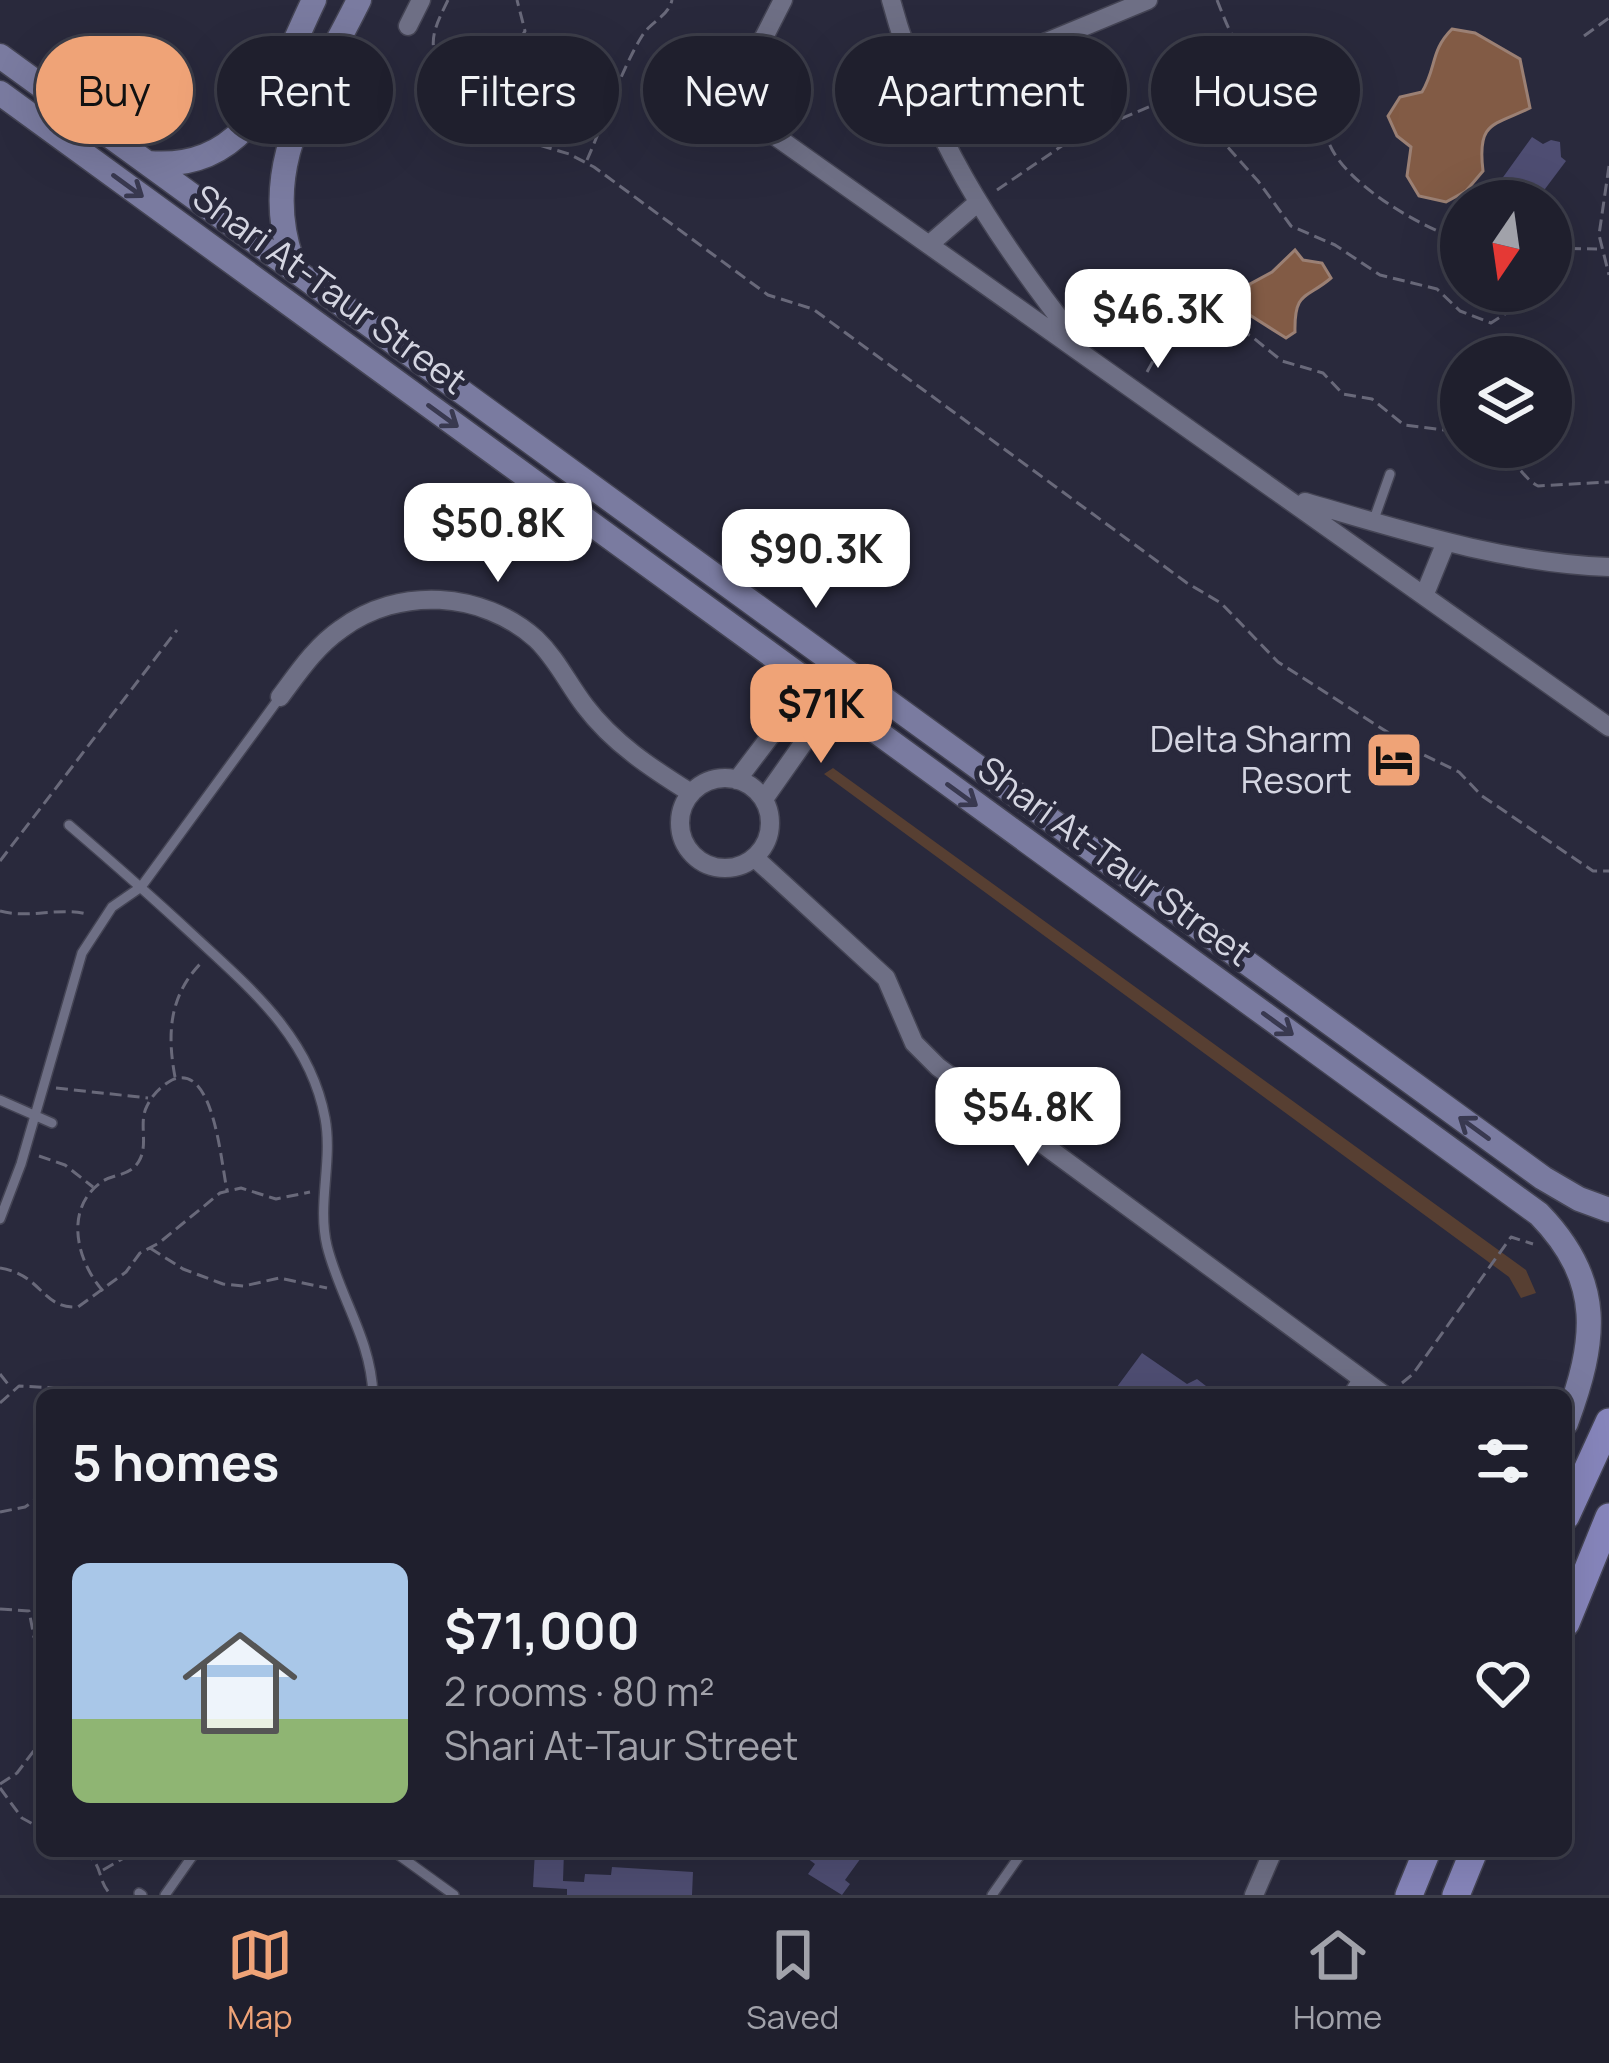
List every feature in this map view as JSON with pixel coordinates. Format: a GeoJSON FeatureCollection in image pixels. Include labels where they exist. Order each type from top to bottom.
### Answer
{"type":"FeatureCollection","features":[{"type":"Feature","properties":{"kind":"main road"},"geometry":{"type":"LineString","coordinates":[[147,163],[192,163],[232,142],[261,108],[314,0]]}},
{"type":"Feature","properties":{"kind":"main road"},"geometry":{"type":"LineString","coordinates":[[295,268],[280,222],[281,172],[297,126],[359,0]]}},
{"type":"Feature","properties":{"kind":"main road","name":"Shari At-Taur Street"},"geometry":{"type":"LineString","coordinates":[[0,56],[1560,1190],[1609,1210]]}},
{"type":"Feature","properties":{"kind":"main road","name":"Shari At-Taur Street"},"geometry":{"type":"LineString","coordinates":[[0,93],[1552,1228],[1574,1258],[1590,1311],[1587,1364],[1572,1406]]}},
{"type":"Feature","properties":{"kind":"main road"},"geometry":{"type":"LineString","coordinates":[[588,522],[608,497]]}},
{"type":"Feature","properties":{"kind":"main road"},"geometry":{"type":"LineString","coordinates":[[1495,1182],[1514,1157]]}},
{"type":"Feature","properties":{"kind":"main road"},"geometry":{"type":"LineString","coordinates":[[1572,1503],[1609,1423]]}},
{"type":"Feature","properties":{"kind":"main road"},"geometry":{"type":"LineString","coordinates":[[1572,1608],[1609,1516]]}},
{"type":"Feature","properties":{"kind":"main road"},"geometry":{"type":"LineString","coordinates":[[1409,1895],[1425,1857]]}},
{"type":"Feature","properties":{"kind":"main road"},"geometry":{"type":"LineString","coordinates":[[1456,1895],[1472,1857]]}},
{"type":"Feature","properties":{"kind":"street"},"geometry":{"type":"LineString","coordinates":[[409,26],[421,0]]}},
{"type":"Feature","properties":{"kind":"street"},"geometry":{"type":"LineString","coordinates":[[782,0],[736,92],[736,104],[1609,727]]}},
{"type":"Feature","properties":{"kind":"street"},"geometry":{"type":"LineString","coordinates":[[891,0],[903,36]]}},
{"type":"Feature","properties":{"kind":"street"},"geometry":{"type":"LineString","coordinates":[[1061,36],[1148,0]]}},
{"type":"Feature","properties":{"kind":"street"},"geometry":{"type":"LineString","coordinates":[[947,144],[976,204],[1088,355]]}},
{"type":"Feature","properties":{"kind":"street"},"geometry":{"type":"LineString","coordinates":[[931,243],[976,204]]}},
{"type":"Feature","properties":{"kind":"street"},"geometry":{"type":"LineString","coordinates":[[1289,497],[1446,542],[1545,562],[1609,567]]}},
{"type":"Feature","properties":{"kind":"street"},"geometry":{"type":"LineString","coordinates":[[1424,596],[1446,542]]}},
{"type":"Feature","properties":{"kind":"street"},"geometry":{"type":"LineString","coordinates":[[280,697],[324,642],[372,611],[431,599],[470,604],[507,619],[538,641],[583,704],[616,740],[691,793]]}},
{"type":"Feature","properties":{"kind":"street"},"geometry":{"type":"LineString","coordinates":[[737,779],[810,684]]}},
{"type":"Feature","properties":{"kind":"street"},"geometry":{"type":"LineString","coordinates":[[764,800],[833,701]]}},
{"type":"Feature","properties":{"kind":"street"},"geometry":{"type":"LineString","coordinates":[[737,779],[764,800],[769,835],[754,858],[741,866],[712,867],[687,849],[679,820],[691,793],[712,780],[737,779]]}},
{"type":"Feature","properties":{"kind":"street"},"geometry":{"type":"LineString","coordinates":[[754,858],[886,978],[914,1043],[938,1066],[1246,1296],[1383,1389]]}},
{"type":"Feature","properties":{"kind":"street"},"geometry":{"type":"LineString","coordinates":[[1254,1895],[1270,1857]]}},
{"type":"Feature","properties":{"kind":"lane"},"geometry":{"type":"LineString","coordinates":[[1373,522],[1390,474]]}},
{"type":"Feature","properties":{"kind":"lane"},"geometry":{"type":"LineString","coordinates":[[0,1219],[24,1155],[75,970],[101,921],[141,886],[280,697]]}},
{"type":"Feature","properties":{"kind":"lane"},"geometry":{"type":"LineString","coordinates":[[69,825],[213,953],[276,1015],[302,1053],[325,1119],[326,1243],[364,1340],[372,1389]]}},
{"type":"Feature","properties":{"kind":"lane"},"geometry":{"type":"LineString","coordinates":[[0,1100],[52,1123]]}},
{"type":"Feature","properties":{"kind":"lane"},"geometry":{"type":"LineString","coordinates":[[1351,1389],[1360,1375]]}},
{"type":"Feature","properties":{"kind":"lane"},"geometry":{"type":"LineString","coordinates":[[165,1895],[192,1857]]}},
{"type":"Feature","properties":{"kind":"lane"},"geometry":{"type":"LineString","coordinates":[[401,1857],[447,1893]]}},
{"type":"Feature","properties":{"kind":"lane"},"geometry":{"type":"LineString","coordinates":[[992,1895],[1019,1857]]}},
{"type":"Feature","properties":{"kind":"path"},"geometry":{"type":"LineString","coordinates":[[432,36],[448,0]]}},
{"type":"Feature","properties":{"kind":"path"},"geometry":{"type":"LineString","coordinates":[[517,0],[522,36]]}},
{"type":"Feature","properties":{"kind":"path"},"geometry":{"type":"LineString","coordinates":[[586,163],[638,44],[651,24],[670,9],[672,0]]}},
{"type":"Feature","properties":{"kind":"path"},"geometry":{"type":"LineString","coordinates":[[1217,0],[1231,36]]}},
{"type":"Feature","properties":{"kind":"path"},"geometry":{"type":"LineString","coordinates":[[1584,37],[1609,18]]}},
{"type":"Feature","properties":{"kind":"path"},"geometry":{"type":"LineString","coordinates":[[976,204],[1072,140],[1151,106]]}},
{"type":"Feature","properties":{"kind":"path"},"geometry":{"type":"LineString","coordinates":[[536,144],[586,163],[768,295],[813,309],[1187,584],[1221,603],[1278,662],[1420,753],[1459,772],[1482,796],[1593,872],[1609,871]]}},
{"type":"Feature","properties":{"kind":"path"},"geometry":{"type":"LineString","coordinates":[[1225,144],[1258,181],[1282,218],[1301,232],[1335,245],[1380,275],[1440,292]]}},
{"type":"Feature","properties":{"kind":"path"},"geometry":{"type":"LineString","coordinates":[[1331,144],[1352,177],[1406,216],[1440,231]]}},
{"type":"Feature","properties":{"kind":"path"},"geometry":{"type":"LineString","coordinates":[[1609,166],[1600,249],[1609,275]]}},
{"type":"Feature","properties":{"kind":"path"},"geometry":{"type":"LineString","coordinates":[[1572,248],[1600,249]]}},
{"type":"Feature","properties":{"kind":"path"},"geometry":{"type":"LineString","coordinates":[[1463,312],[1491,322],[1505,312]]}},
{"type":"Feature","properties":{"kind":"path"},"geometry":{"type":"LineString","coordinates":[[1137,389],[1167,336],[1187,316],[1207,313],[1251,336],[1282,361],[1323,373],[1343,394],[1372,399],[1404,425],[1440,429]]}},
{"type":"Feature","properties":{"kind":"path"},"geometry":{"type":"LineString","coordinates":[[1520,468],[1538,486],[1609,482]]}},
{"type":"Feature","properties":{"kind":"path"},"geometry":{"type":"LineString","coordinates":[[0,860],[177,630]]}},
{"type":"Feature","properties":{"kind":"path"},"geometry":{"type":"LineString","coordinates":[[45,802],[69,825]]}},
{"type":"Feature","properties":{"kind":"path"},"geometry":{"type":"LineString","coordinates":[[0,911],[29,916],[74,911],[101,921]]}},
{"type":"Feature","properties":{"kind":"path"},"geometry":{"type":"LineString","coordinates":[[176,1078],[170,1050],[172,1015],[184,984],[213,953]]}},
{"type":"Feature","properties":{"kind":"path"},"geometry":{"type":"LineString","coordinates":[[103,1291],[87,1273],[78,1238],[82,1213],[94,1188],[138,1163],[143,1150],[143,1115],[152,1098],[176,1078],[193,1080],[206,1094],[227,1190]]}},
{"type":"Feature","properties":{"kind":"path"},"geometry":{"type":"LineString","coordinates":[[42,1087],[152,1098]]}},
{"type":"Feature","properties":{"kind":"path"},"geometry":{"type":"LineString","coordinates":[[24,1155],[64,1165],[94,1188]]}},
{"type":"Feature","properties":{"kind":"path"},"geometry":{"type":"LineString","coordinates":[[0,1268],[25,1275],[62,1307],[86,1304],[148,1247],[227,1190],[241,1188],[276,1199],[295,1198],[327,1181]]}},
{"type":"Feature","properties":{"kind":"path"},"geometry":{"type":"LineString","coordinates":[[1392,1389],[1413,1374],[1511,1237],[1534,1244],[1552,1228]]}},
{"type":"Feature","properties":{"kind":"path"},"geometry":{"type":"LineString","coordinates":[[148,1247],[183,1269],[223,1284],[244,1286],[279,1278],[345,1291]]}},
{"type":"Feature","properties":{"kind":"path"},"geometry":{"type":"LineString","coordinates":[[0,1374],[13,1389]]}},
{"type":"Feature","properties":{"kind":"path"},"geometry":{"type":"LineString","coordinates":[[0,1403],[13,1389],[26,1386],[81,1389]]}},
{"type":"Feature","properties":{"kind":"path"},"geometry":{"type":"LineString","coordinates":[[0,1512],[25,1507],[36,1499]]}},
{"type":"Feature","properties":{"kind":"path"},"geometry":{"type":"LineString","coordinates":[[0,1610],[29,1611],[36,1640]]}},
{"type":"Feature","properties":{"kind":"path"},"geometry":{"type":"LineString","coordinates":[[36,1748],[0,1786],[22,1818],[36,1826]]}},
{"type":"Feature","properties":{"kind":"path"},"geometry":{"type":"LineString","coordinates":[[89,1857],[101,1870],[111,1895]]}},
{"type":"Feature","properties":{"kind":"path"},"geometry":{"type":"LineString","coordinates":[[101,1870],[125,1857]]}},
{"type":"Feature","properties":{"kind":"shaded area"},"geometry":{"type":"Polygon","coordinates":[[[1452,29],[1475,33],[1520,59],[1530,108],[1490,128],[1482,143],[1483,171],[1475,180],[1440,180],[1440,201],[1419,196],[1407,176],[1411,147],[1397,136],[1388,116],[1400,97],[1422,92],[1440,45],[1452,29]]]}},
{"type":"Feature","properties":{"kind":"shaded area"},"geometry":{"type":"Polygon","coordinates":[[[1295,250],[1303,260],[1322,263],[1331,278],[1300,302],[1295,332],[1286,338],[1245,312],[1250,284],[1272,272],[1295,250]]]}},
{"type":"Feature","properties":{"kind":"shaded area"},"geometry":{"type":"Polygon","coordinates":[[[833,768],[1526,1270],[1536,1293],[1521,1298],[1509,1277],[824,774],[833,768]]]}},
{"type":"Feature","properties":{"kind":"building"},"geometry":{"type":"Polygon","coordinates":[[[1532,137],[1543,144],[1560,142],[1566,161],[1552,180],[1501,180],[1532,137]]]}},
{"type":"Feature","properties":{"kind":"building"},"geometry":{"type":"Polygon","coordinates":[[[1142,1353],[1187,1384],[1197,1379],[1206,1386],[1201,1389],[1115,1389],[1142,1353]]]}},
{"type":"Feature","properties":{"kind":"building"},"geometry":{"type":"Polygon","coordinates":[[[535,1857],[564,1857],[563,1881],[584,1882],[585,1874],[611,1875],[612,1867],[693,1872],[692,1895],[567,1895],[567,1889],[533,1887],[535,1857]]]}},
{"type":"Feature","properties":{"kind":"building"},"geometry":{"type":"Polygon","coordinates":[[[862,1857],[845,1880],[850,1884],[842,1895],[808,1874],[815,1864],[807,1858],[862,1857]]]}},
{"type":"Feature","properties":{"kind":"place","name":"Delta Sharm Resort"},"geometry":{"type":"Point","coordinates":[1394,760]}}]}
